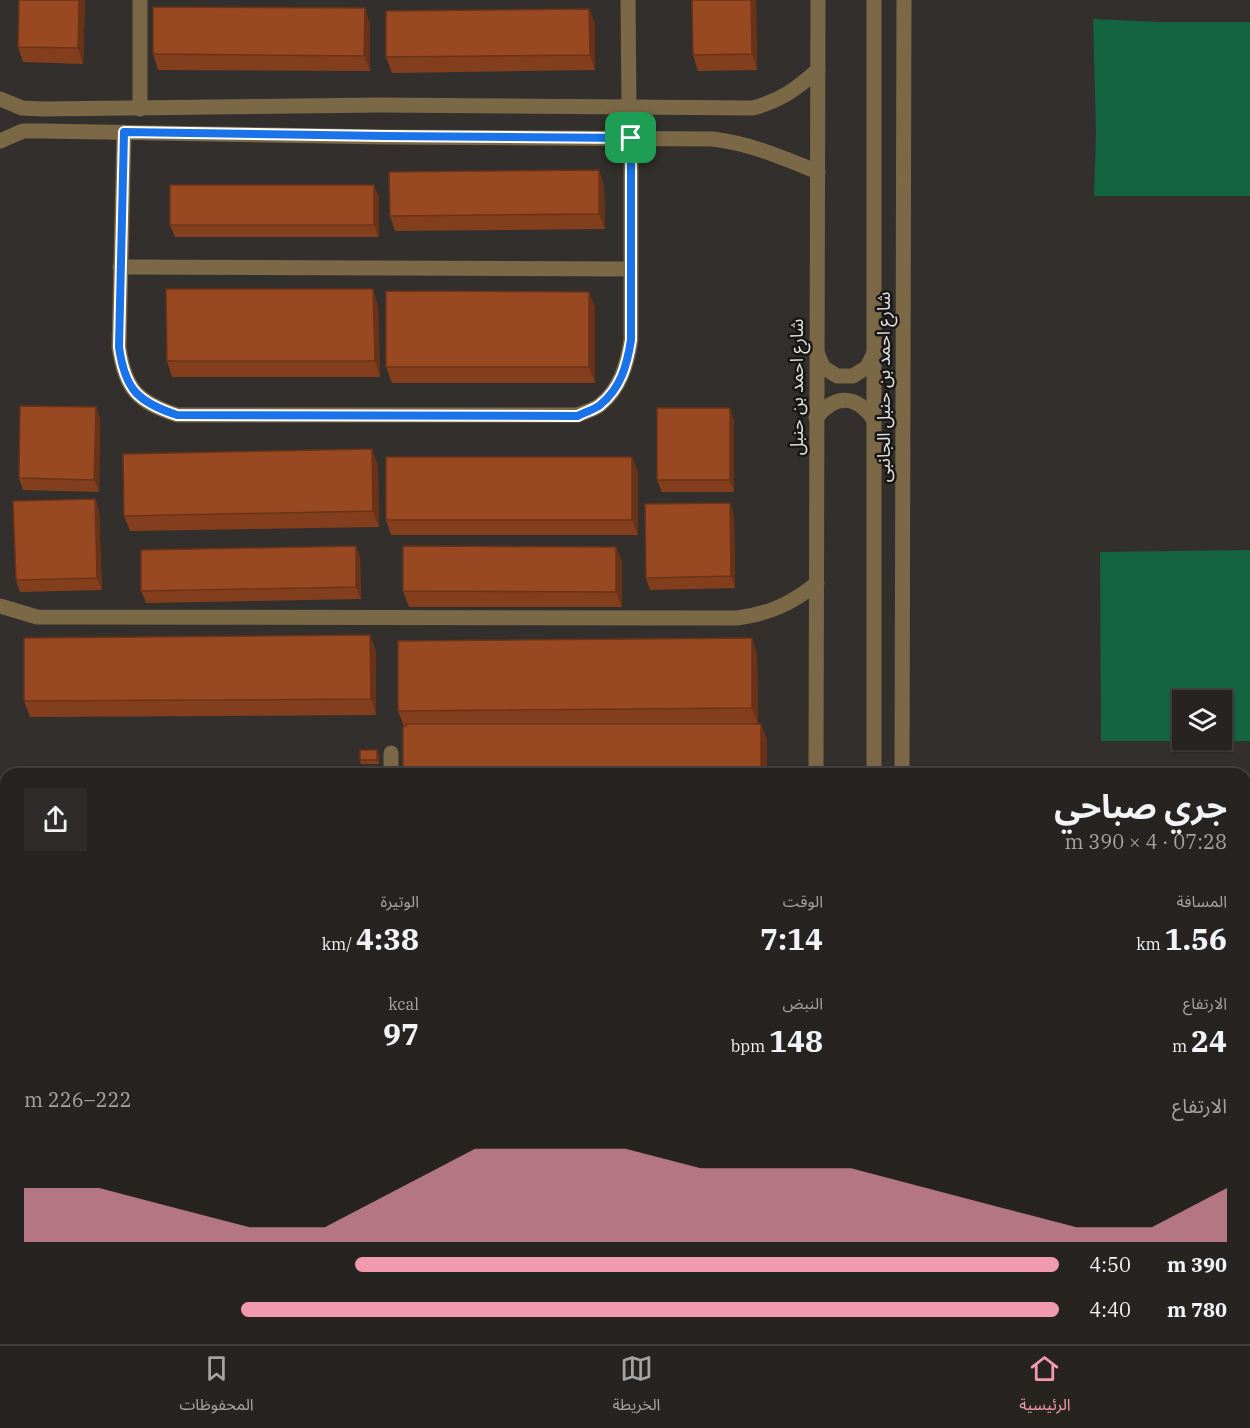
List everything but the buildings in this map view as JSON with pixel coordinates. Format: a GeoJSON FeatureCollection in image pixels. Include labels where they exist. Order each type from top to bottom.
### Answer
{"type":"FeatureCollection","features":[{"type":"Feature","properties":{"kind":"street"},"geometry":{"type":"LineString","coordinates":[[140,0],[140,109]]}},
{"type":"Feature","properties":{"kind":"street"},"geometry":{"type":"LineString","coordinates":[[628,0],[629,106]]}},
{"type":"Feature","properties":{"kind":"street","name":"شارع احمد بن حنبل"},"geometry":{"type":"LineString","coordinates":[[816,768],[818,0]]}},
{"type":"Feature","properties":{"kind":"street"},"geometry":{"type":"LineString","coordinates":[[874,0],[874,768]]}},
{"type":"Feature","properties":{"kind":"street","name":"شارع احمد بن حنبل الجانبى"},"geometry":{"type":"LineString","coordinates":[[902,768],[904,0]]}},
{"type":"Feature","properties":{"kind":"street"},"geometry":{"type":"LineString","coordinates":[[0,99],[22,108],[140,109],[380,105],[753,108],[774,102],[792,92],[818,70]]}},
{"type":"Feature","properties":{"kind":"street"},"geometry":{"type":"LineString","coordinates":[[0,141],[23,131],[713,139],[761,148],[818,172]]}},
{"type":"Feature","properties":{"kind":"street"},"geometry":{"type":"LineString","coordinates":[[124,132],[119,347],[122,369],[132,389],[152,406],[177,415],[578,416],[599,406],[616,386],[628,364],[631,340],[631,138]]}},
{"type":"Feature","properties":{"kind":"street"},"geometry":{"type":"LineString","coordinates":[[120,267],[631,269]]}},
{"type":"Feature","properties":{"kind":"street"},"geometry":{"type":"LineString","coordinates":[[817,352],[824,367],[837,375],[853,376],[867,367],[874,352]]}},
{"type":"Feature","properties":{"kind":"street"},"geometry":{"type":"LineString","coordinates":[[816,418],[825,407],[838,401],[853,401],[865,408],[873,420]]}},
{"type":"Feature","properties":{"kind":"street"},"geometry":{"type":"LineString","coordinates":[[0,606],[37,617],[737,618],[773,611],[789,603],[817,583]]}},
{"type":"Feature","properties":{"kind":"street"},"geometry":{"type":"LineString","coordinates":[[391,753],[391,768]]}},
{"type":"Feature","properties":{"kind":"green space"},"geometry":{"type":"Polygon","coordinates":[[[1093,19],[1250,22],[1250,196],[1094,196],[1096,133],[1093,19]]]}},
{"type":"Feature","properties":{"kind":"green space"},"geometry":{"type":"Polygon","coordinates":[[[1250,550],[1250,741],[1232,741],[1232,690],[1172,690],[1172,741],[1101,741],[1100,552],[1250,550]]]}},
{"type":"Feature","properties":{"kind":"route"},"geometry":{"type":"LineString","coordinates":[[124,132],[631,138],[631,340],[628,364],[616,386],[599,406],[578,416],[177,415],[152,406],[132,389],[122,369],[119,347],[124,132]]}}]}
